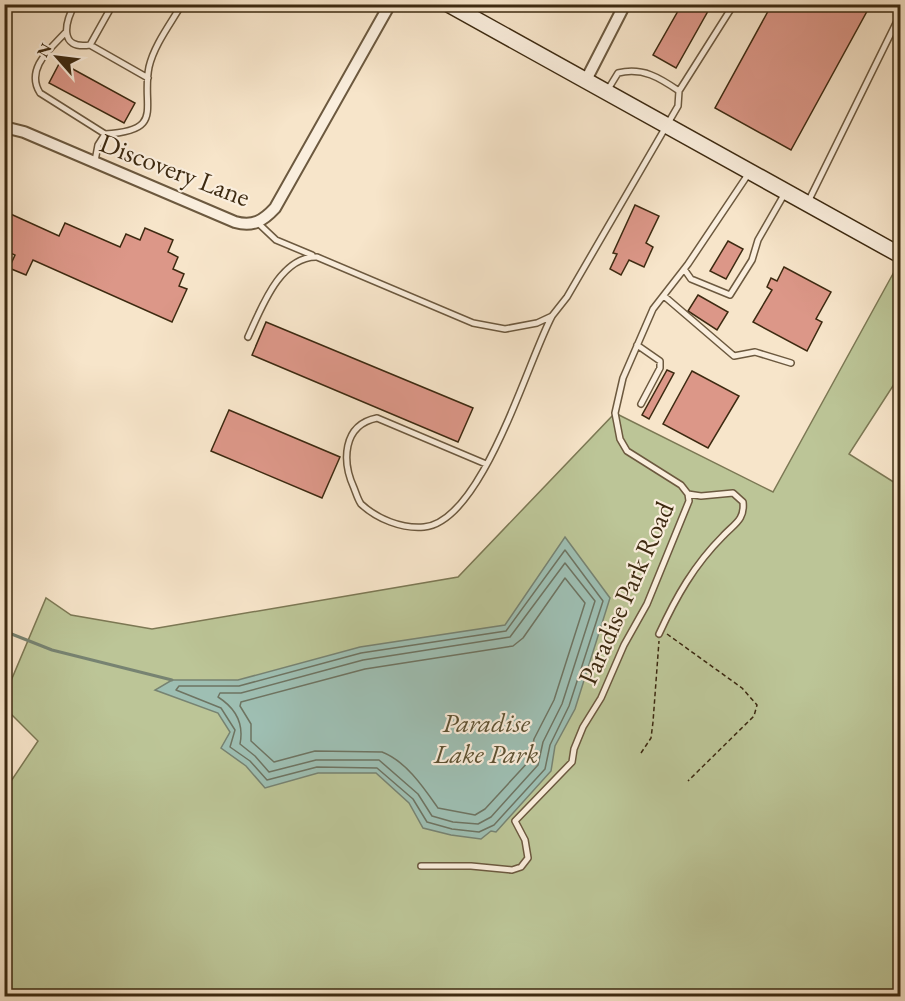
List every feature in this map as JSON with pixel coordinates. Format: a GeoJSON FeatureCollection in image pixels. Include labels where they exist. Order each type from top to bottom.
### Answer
{"type":"FeatureCollection","features":[{"type":"Feature","properties":{"kind":"street","name":"Discovery Lane"},"geometry":{"type":"LineString","coordinates":[[4,127],[24,132],[235,222],[258,223],[275,208],[390,4]]}},
{"type":"Feature","properties":{"kind":"street"},"geometry":{"type":"LineString","coordinates":[[448,4],[900,255]]}},
{"type":"Feature","properties":{"kind":"street"},"geometry":{"type":"LineString","coordinates":[[586,80],[625,4]]}},
{"type":"Feature","properties":{"kind":"lane"},"geometry":{"type":"LineString","coordinates":[[75,4],[66,22],[65,33],[69,40],[82,46],[90,45],[148,78]]}},
{"type":"Feature","properties":{"kind":"lane"},"geometry":{"type":"LineString","coordinates":[[90,45],[113,4]]}},
{"type":"Feature","properties":{"kind":"lane"},"geometry":{"type":"LineString","coordinates":[[65,33],[44,55],[36,71],[34,83],[40,93],[105,134],[126,134],[135,131],[142,123],[148,104],[150,65],[182,4]]}},
{"type":"Feature","properties":{"kind":"lane"},"geometry":{"type":"LineString","coordinates":[[486,464],[377,418],[367,420],[359,428],[347,446],[345,458],[346,470],[360,503],[378,516],[410,528],[427,527],[442,521],[465,501],[486,464],[502,435],[552,316],[588,264],[678,106],[680,91],[734,4]]}},
{"type":"Feature","properties":{"kind":"lane"},"geometry":{"type":"LineString","coordinates":[[807,204],[900,15]]}},
{"type":"Feature","properties":{"kind":"lane"},"geometry":{"type":"LineString","coordinates":[[606,92],[618,73],[632,70],[656,75],[680,91]]}},
{"type":"Feature","properties":{"kind":"lane"},"geometry":{"type":"LineString","coordinates":[[95,163],[98,145],[105,134]]}},
{"type":"Feature","properties":{"kind":"lane","name":"Paradise Park Road"},"geometry":{"type":"LineString","coordinates":[[422,866],[471,866],[512,870],[521,867],[529,852],[515,821],[564,773],[572,762],[574,749],[583,728],[602,698],[624,645],[647,604],[658,570],[675,540],[689,501],[688,494],[681,485],[632,456],[620,439],[615,413],[623,378],[653,309],[684,269],[749,171]]}},
{"type":"Feature","properties":{"kind":"lane"},"geometry":{"type":"LineString","coordinates":[[684,269],[691,279],[730,295],[752,260],[758,240],[786,192]]}},
{"type":"Feature","properties":{"kind":"lane"},"geometry":{"type":"LineString","coordinates":[[258,223],[276,240],[473,323],[505,328],[537,322],[552,316]]}},
{"type":"Feature","properties":{"kind":"lane"},"geometry":{"type":"LineString","coordinates":[[248,337],[289,267],[301,258],[317,257]]}},
{"type":"Feature","properties":{"kind":"lane"},"geometry":{"type":"LineString","coordinates":[[664,296],[734,356],[755,352],[791,363]]}},
{"type":"Feature","properties":{"kind":"lane"},"geometry":{"type":"LineString","coordinates":[[637,345],[660,361],[660,368],[641,404]]}},
{"type":"Feature","properties":{"kind":"lane"},"geometry":{"type":"LineString","coordinates":[[660,632],[693,570],[707,552],[740,520],[744,512],[743,502],[733,493],[701,496],[688,494]]}},
{"type":"Feature","properties":{"kind":"path"},"geometry":{"type":"LineString","coordinates":[[641,753],[651,738],[660,632],[742,688],[757,705],[754,716],[688,781]]}},
{"type":"Feature","properties":{"kind":"green space","name":"Paradise Lake Park"},"geometry":{"type":"Polygon","coordinates":[[[900,261],[900,375],[849,454],[900,486],[900,996],[5,996],[5,790],[38,741],[5,708],[5,695],[46,598],[71,615],[152,629],[458,577],[615,413],[773,492],[900,261]]]}},
{"type":"Feature","properties":{"kind":"water"},"geometry":{"type":"Polygon","coordinates":[[[565,537],[610,598],[575,709],[555,746],[551,771],[496,832],[491,831],[481,839],[423,828],[409,803],[376,773],[318,773],[265,788],[246,766],[221,748],[230,732],[218,713],[155,690],[172,680],[238,680],[360,647],[505,625],[565,537]]]}},
{"type":"Feature","properties":{"kind":"building"},"geometry":{"type":"Polygon","coordinates":[[[682,4],[712,4],[676,68],[653,55],[682,4]]]}},
{"type":"Feature","properties":{"kind":"building"},"geometry":{"type":"Polygon","coordinates":[[[772,4],[871,4],[791,150],[715,108],[772,4]]]}},
{"type":"Feature","properties":{"kind":"building"},"geometry":{"type":"Polygon","coordinates":[[[60,62],[135,103],[124,123],[49,83],[60,62]]]}},
{"type":"Feature","properties":{"kind":"building"},"geometry":{"type":"Polygon","coordinates":[[[635,205],[659,216],[646,243],[653,247],[644,267],[629,260],[621,275],[610,269],[617,254],[613,253],[635,205]]]}},
{"type":"Feature","properties":{"kind":"building"},"geometry":{"type":"Polygon","coordinates":[[[4,211],[59,236],[65,223],[120,247],[126,234],[140,240],[145,228],[173,240],[168,252],[178,257],[173,269],[184,274],[179,286],[187,289],[172,322],[33,260],[26,275],[9,268],[15,255],[4,250],[4,211]]]}},
{"type":"Feature","properties":{"kind":"building"},"geometry":{"type":"Polygon","coordinates":[[[728,241],[743,249],[726,279],[710,271],[728,241]]]}},
{"type":"Feature","properties":{"kind":"building"},"geometry":{"type":"Polygon","coordinates":[[[784,267],[831,292],[816,319],[822,322],[807,351],[753,322],[772,290],[767,287],[771,278],[777,281],[784,267]]]}},
{"type":"Feature","properties":{"kind":"building"},"geometry":{"type":"Polygon","coordinates":[[[698,295],[728,312],[717,330],[688,311],[698,295]]]}},
{"type":"Feature","properties":{"kind":"building"},"geometry":{"type":"Polygon","coordinates":[[[266,322],[473,408],[458,442],[252,355],[266,322]]]}},
{"type":"Feature","properties":{"kind":"building"},"geometry":{"type":"Polygon","coordinates":[[[667,370],[674,373],[649,419],[642,415],[667,370]]]}},
{"type":"Feature","properties":{"kind":"building"},"geometry":{"type":"Polygon","coordinates":[[[692,371],[739,396],[708,448],[663,424],[692,371]]]}},
{"type":"Feature","properties":{"kind":"building"},"geometry":{"type":"Polygon","coordinates":[[[229,410],[340,457],[322,498],[211,451],[229,410]]]}},
{"type":"Feature","properties":{"kind":"waterway"},"geometry":{"type":"LineString","coordinates":[[4,631],[52,650],[172,680]]}}]}
